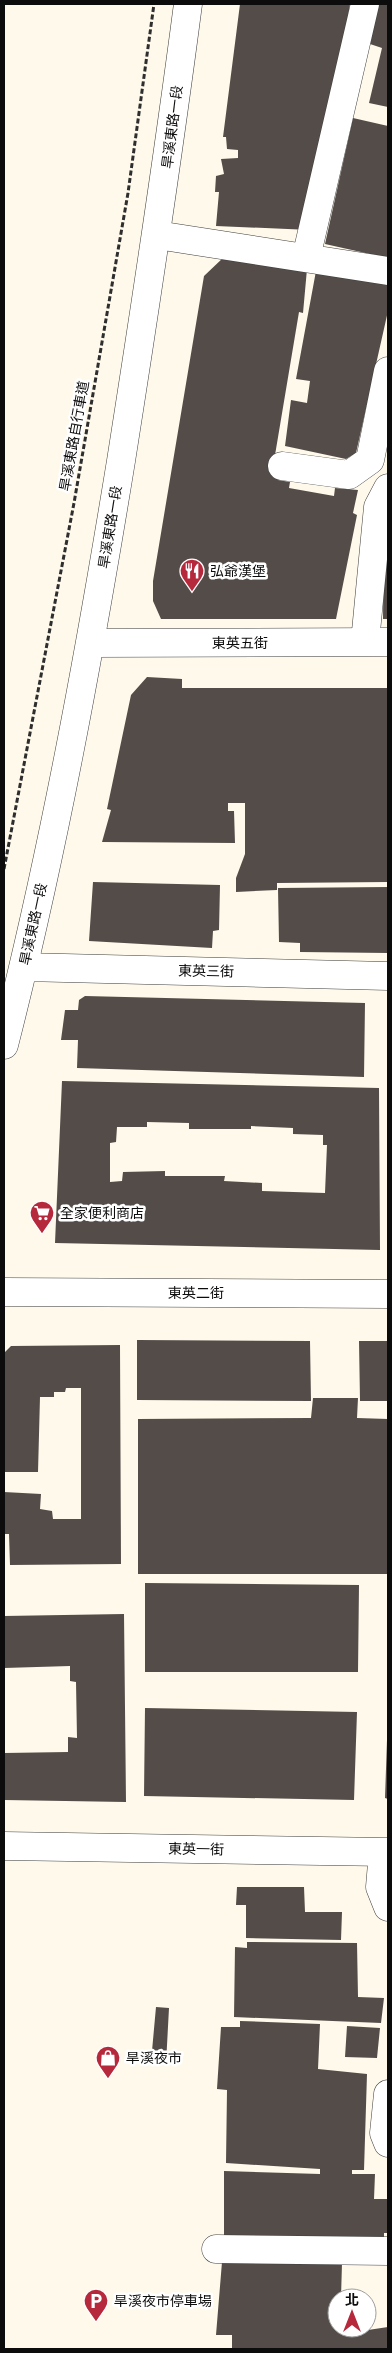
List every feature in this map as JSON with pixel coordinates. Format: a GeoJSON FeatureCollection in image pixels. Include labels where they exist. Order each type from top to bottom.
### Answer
{"type":"FeatureCollection","features":[{"type":"Feature","properties":{"kind":"street","name":"旱溪東路一段"},"geometry":{"type":"LineString","coordinates":[[4,1045],[24,967],[91,644],[157,235],[188,4]]}},
{"type":"Feature","properties":{"kind":"street"},"geometry":{"type":"LineString","coordinates":[[306,258],[365,4]]}},
{"type":"Feature","properties":{"kind":"street"},"geometry":{"type":"LineString","coordinates":[[157,235],[388,271]]}},
{"type":"Feature","properties":{"kind":"street"},"geometry":{"type":"LineString","coordinates":[[282,466],[349,475],[370,460],[388,371]]}},
{"type":"Feature","properties":{"kind":"street"},"geometry":{"type":"LineString","coordinates":[[377,642],[378,507],[388,488]]}},
{"type":"Feature","properties":{"kind":"street","name":"東英五街"},"geometry":{"type":"LineString","coordinates":[[91,644],[377,642]]}},
{"type":"Feature","properties":{"kind":"street","name":"東英三街"},"geometry":{"type":"LineString","coordinates":[[24,967],[388,976]]}},
{"type":"Feature","properties":{"kind":"street","name":"東英二街"},"geometry":{"type":"LineString","coordinates":[[4,1292],[388,1294]]}},
{"type":"Feature","properties":{"kind":"street","name":"東英一街"},"geometry":{"type":"LineString","coordinates":[[4,1846],[386,1852]]}},
{"type":"Feature","properties":{"kind":"street"},"geometry":{"type":"LineString","coordinates":[[386,1852],[380,1887],[388,1906]]}},
{"type":"Feature","properties":{"kind":"street"},"geometry":{"type":"LineString","coordinates":[[388,2094],[384,2133],[388,2143]]}},
{"type":"Feature","properties":{"kind":"street"},"geometry":{"type":"LineString","coordinates":[[216,2249],[388,2251]]}},
{"type":"Feature","properties":{"kind":"path","name":"旱溪東路自行車道"},"geometry":{"type":"LineString","coordinates":[[4,869],[81,464],[128,193],[154,4]]}},
{"type":"Feature","properties":{"kind":"building"},"geometry":{"type":"Polygon","coordinates":[[[240,4],[350,4],[334,104],[310,230],[216,226],[219,192],[215,192],[216,176],[224,174],[221,159],[238,158],[238,150],[227,149],[226,137],[223,137],[240,4]]]}},
{"type":"Feature","properties":{"kind":"building"},"geometry":{"type":"Polygon","coordinates":[[[379,4],[388,4],[388,107],[369,103],[382,48],[370,44],[379,4]]]}},
{"type":"Feature","properties":{"kind":"building"},"geometry":{"type":"Polygon","coordinates":[[[353,118],[388,126],[388,258],[325,244],[353,118]]]}},
{"type":"Feature","properties":{"kind":"building"},"geometry":{"type":"Polygon","coordinates":[[[224,257],[307,269],[303,313],[299,312],[273,467],[280,468],[278,480],[290,482],[289,488],[334,496],[335,488],[358,490],[353,513],[357,515],[336,619],[161,619],[153,601],[153,581],[204,276],[224,257]]]}},
{"type":"Feature","properties":{"kind":"building"},"geometry":{"type":"Polygon","coordinates":[[[316,271],[388,285],[388,311],[356,453],[346,459],[285,446],[291,400],[307,403],[310,381],[296,379],[316,271]]]}},
{"type":"Feature","properties":{"kind":"building"},"geometry":{"type":"Polygon","coordinates":[[[384,524],[388,524],[388,619],[383,619],[384,524]]]}},
{"type":"Feature","properties":{"kind":"building"},"geometry":{"type":"Polygon","coordinates":[[[147,677],[182,679],[182,688],[388,688],[388,882],[277,883],[277,890],[236,892],[236,878],[245,854],[245,803],[228,803],[228,811],[234,811],[235,843],[102,842],[111,810],[107,809],[131,695],[147,677]]]}},
{"type":"Feature","properties":{"kind":"building"},"geometry":{"type":"Polygon","coordinates":[[[93,882],[220,885],[219,930],[213,931],[212,948],[89,941],[93,882]]]}},
{"type":"Feature","properties":{"kind":"building"},"geometry":{"type":"Polygon","coordinates":[[[388,887],[388,953],[300,952],[300,943],[279,942],[278,888],[388,887]]]}},
{"type":"Feature","properties":{"kind":"building"},"geometry":{"type":"Polygon","coordinates":[[[85,996],[365,1003],[364,1077],[77,1068],[78,1040],[61,1040],[65,1010],[78,1010],[79,1000],[85,996]]]}},
{"type":"Feature","properties":{"kind":"building"},"geometry":{"type":"Polygon","coordinates":[[[62,1081],[379,1088],[380,1250],[55,1243],[62,1081]],[[147,1122],[147,1127],[117,1127],[116,1142],[110,1143],[110,1182],[122,1181],[123,1172],[165,1171],[165,1176],[225,1176],[224,1181],[262,1183],[262,1191],[325,1193],[327,1145],[323,1145],[323,1135],[293,1134],[293,1128],[251,1126],[251,1129],[189,1129],[189,1123],[147,1122]]]}},
{"type":"Feature","properties":{"kind":"building"},"geometry":{"type":"Polygon","coordinates":[[[137,1340],[310,1341],[311,1401],[137,1400],[137,1340]]]}},
{"type":"Feature","properties":{"kind":"building"},"geometry":{"type":"Polygon","coordinates":[[[359,1341],[388,1341],[388,1401],[360,1401],[359,1341]]]}},
{"type":"Feature","properties":{"kind":"building"},"geometry":{"type":"Polygon","coordinates":[[[120,1345],[121,1564],[10,1565],[9,1534],[4,1534],[4,1492],[41,1494],[40,1509],[52,1511],[53,1519],[81,1519],[81,1388],[66,1388],[65,1392],[54,1392],[54,1397],[40,1397],[38,1472],[4,1472],[4,1353],[11,1346],[120,1345]]]}},
{"type":"Feature","properties":{"kind":"building"},"geometry":{"type":"Polygon","coordinates":[[[313,1398],[358,1398],[357,1418],[388,1419],[388,1574],[138,1574],[138,1419],[311,1418],[313,1398]]]}},
{"type":"Feature","properties":{"kind":"building"},"geometry":{"type":"Polygon","coordinates":[[[145,1583],[359,1585],[358,1672],[145,1672],[145,1583]]]}},
{"type":"Feature","properties":{"kind":"building"},"geometry":{"type":"Polygon","coordinates":[[[124,1614],[126,1802],[4,1800],[4,1753],[68,1752],[68,1737],[77,1738],[76,1682],[70,1681],[70,1666],[4,1668],[4,1616],[124,1614]]]}},
{"type":"Feature","properties":{"kind":"building"},"geometry":{"type":"Polygon","coordinates":[[[145,1708],[357,1712],[354,1800],[144,1796],[145,1708]]]}},
{"type":"Feature","properties":{"kind":"building"},"geometry":{"type":"Polygon","coordinates":[[[388,1741],[388,1799],[385,1798],[388,1741]]]}},
{"type":"Feature","properties":{"kind":"building"},"geometry":{"type":"Polygon","coordinates":[[[237,1887],[304,1887],[305,1912],[342,1912],[341,1940],[246,1938],[246,1905],[236,1905],[237,1887]]]}},
{"type":"Feature","properties":{"kind":"building"},"geometry":{"type":"Polygon","coordinates":[[[247,1942],[357,1943],[358,1997],[384,1998],[381,2023],[234,2017],[235,1947],[247,1948],[247,1942]]]}},
{"type":"Feature","properties":{"kind":"building"},"geometry":{"type":"Polygon","coordinates":[[[156,2007],[169,2008],[166,2064],[151,2062],[156,2007]]]}},
{"type":"Feature","properties":{"kind":"building"},"geometry":{"type":"Polygon","coordinates":[[[240,2021],[320,2024],[318,2069],[367,2074],[364,2170],[352,2170],[352,2174],[375,2174],[374,2199],[388,2199],[388,2233],[384,2233],[384,2238],[224,2237],[224,2171],[320,2174],[320,2169],[226,2163],[227,2090],[217,2089],[221,2027],[240,2027],[240,2021]]]}},
{"type":"Feature","properties":{"kind":"building"},"geometry":{"type":"Polygon","coordinates":[[[347,2026],[380,2028],[377,2058],[345,2057],[347,2026]]]}},
{"type":"Feature","properties":{"kind":"building"},"geometry":{"type":"Polygon","coordinates":[[[222,2262],[342,2263],[341,2288],[327,2288],[327,2338],[377,2338],[377,2329],[388,2327],[388,2349],[232,2349],[232,2335],[216,2335],[222,2262]]]}},
{"type":"Feature","properties":{"kind":"place","name":"弘爺漢堡"},"geometry":{"type":"Point","coordinates":[192,592]}},
{"type":"Feature","properties":{"kind":"place","name":"全家便利商店"},"geometry":{"type":"Point","coordinates":[42,1234]}},
{"type":"Feature","properties":{"kind":"place","name":"旱溪夜市"},"geometry":{"type":"Point","coordinates":[108,2079]}},
{"type":"Feature","properties":{"kind":"place","name":"旱溪夜市停車場"},"geometry":{"type":"Point","coordinates":[96,2322]}}]}
